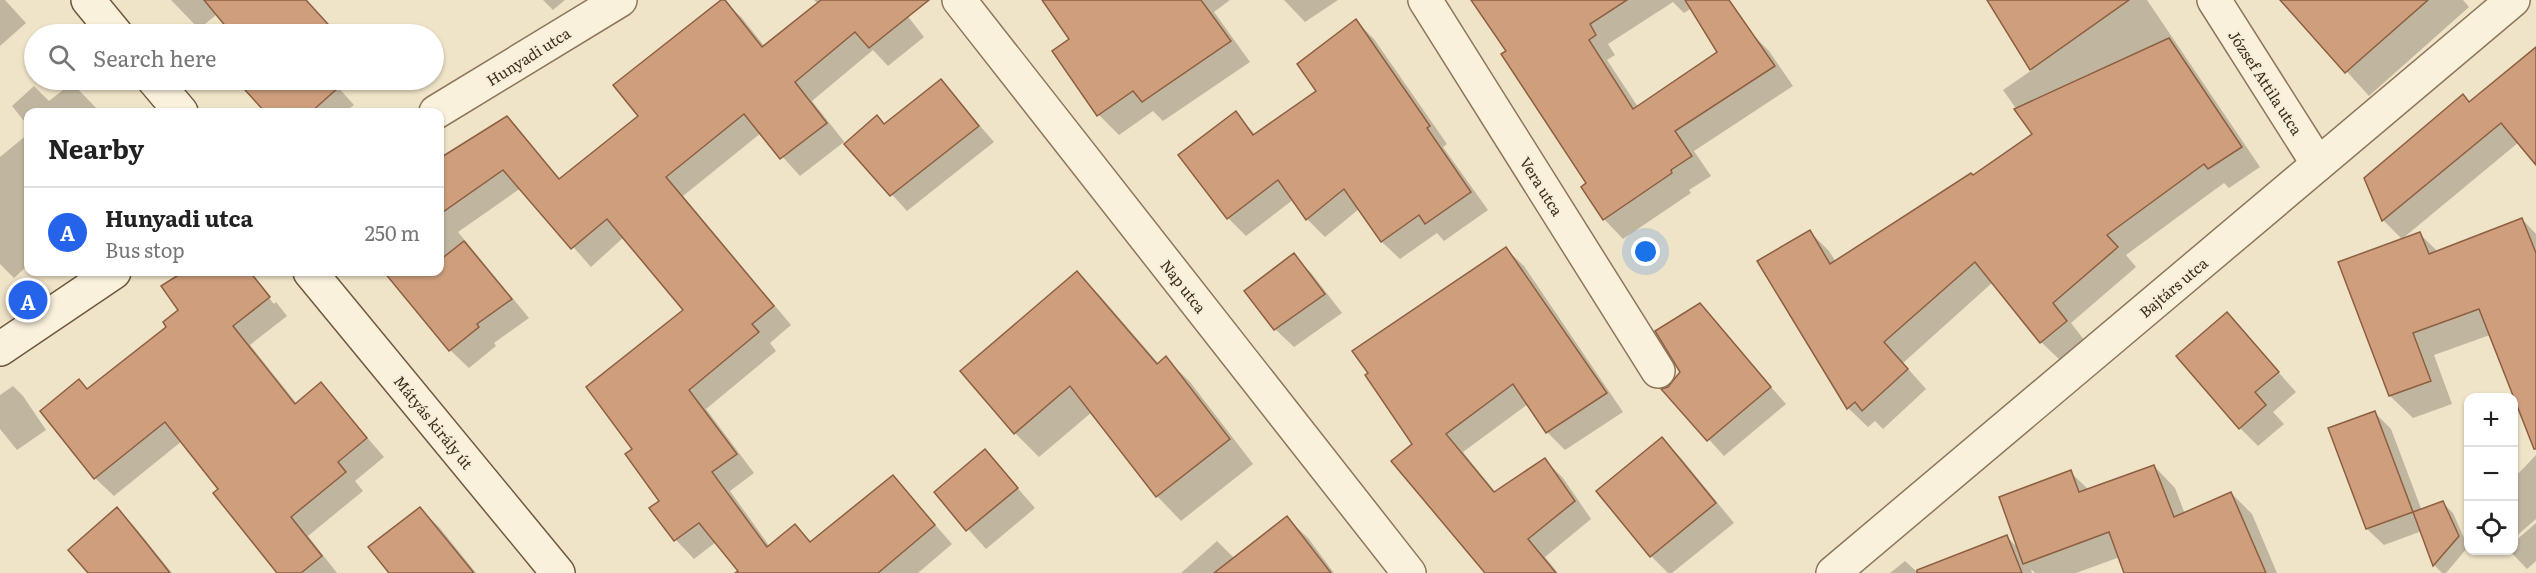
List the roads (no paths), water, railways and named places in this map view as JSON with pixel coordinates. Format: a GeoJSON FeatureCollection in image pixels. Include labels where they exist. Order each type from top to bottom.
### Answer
{"type":"FeatureCollection","features":[{"type":"Feature","properties":{"kind":"street"},"geometry":{"type":"LineString","coordinates":[[88,0],[108,24]]}},
{"type":"Feature","properties":{"kind":"street","name":"Hunyadi utca"},"geometry":{"type":"LineString","coordinates":[[443,108],[620,0]]}},
{"type":"Feature","properties":{"kind":"street","name":"Nap utca"},"geometry":{"type":"LineString","coordinates":[[959,0],[1409,573]]}},
{"type":"Feature","properties":{"kind":"street","name":"Vera utca"},"geometry":{"type":"LineString","coordinates":[[1425,0],[1658,371]]}},
{"type":"Feature","properties":{"kind":"street","name":"József Attila utca"},"geometry":{"type":"LineString","coordinates":[[2214,0],[2318,164]]}},
{"type":"Feature","properties":{"kind":"street","name":"Bajtárs utca"},"geometry":{"type":"LineString","coordinates":[[1833,573],[2513,0]]}},
{"type":"Feature","properties":{"kind":"street"},"geometry":{"type":"LineString","coordinates":[[162,90],[178,108]]}},
{"type":"Feature","properties":{"kind":"street"},"geometry":{"type":"LineString","coordinates":[[0,349],[108,276]]}},
{"type":"Feature","properties":{"kind":"street","name":"Mátyás király út"},"geometry":{"type":"LineString","coordinates":[[313,276],[558,573]]}},
{"type":"Feature","properties":{"kind":"place","name":"Hunyadi utca"},"geometry":{"type":"Point","coordinates":[28,300]}}]}
